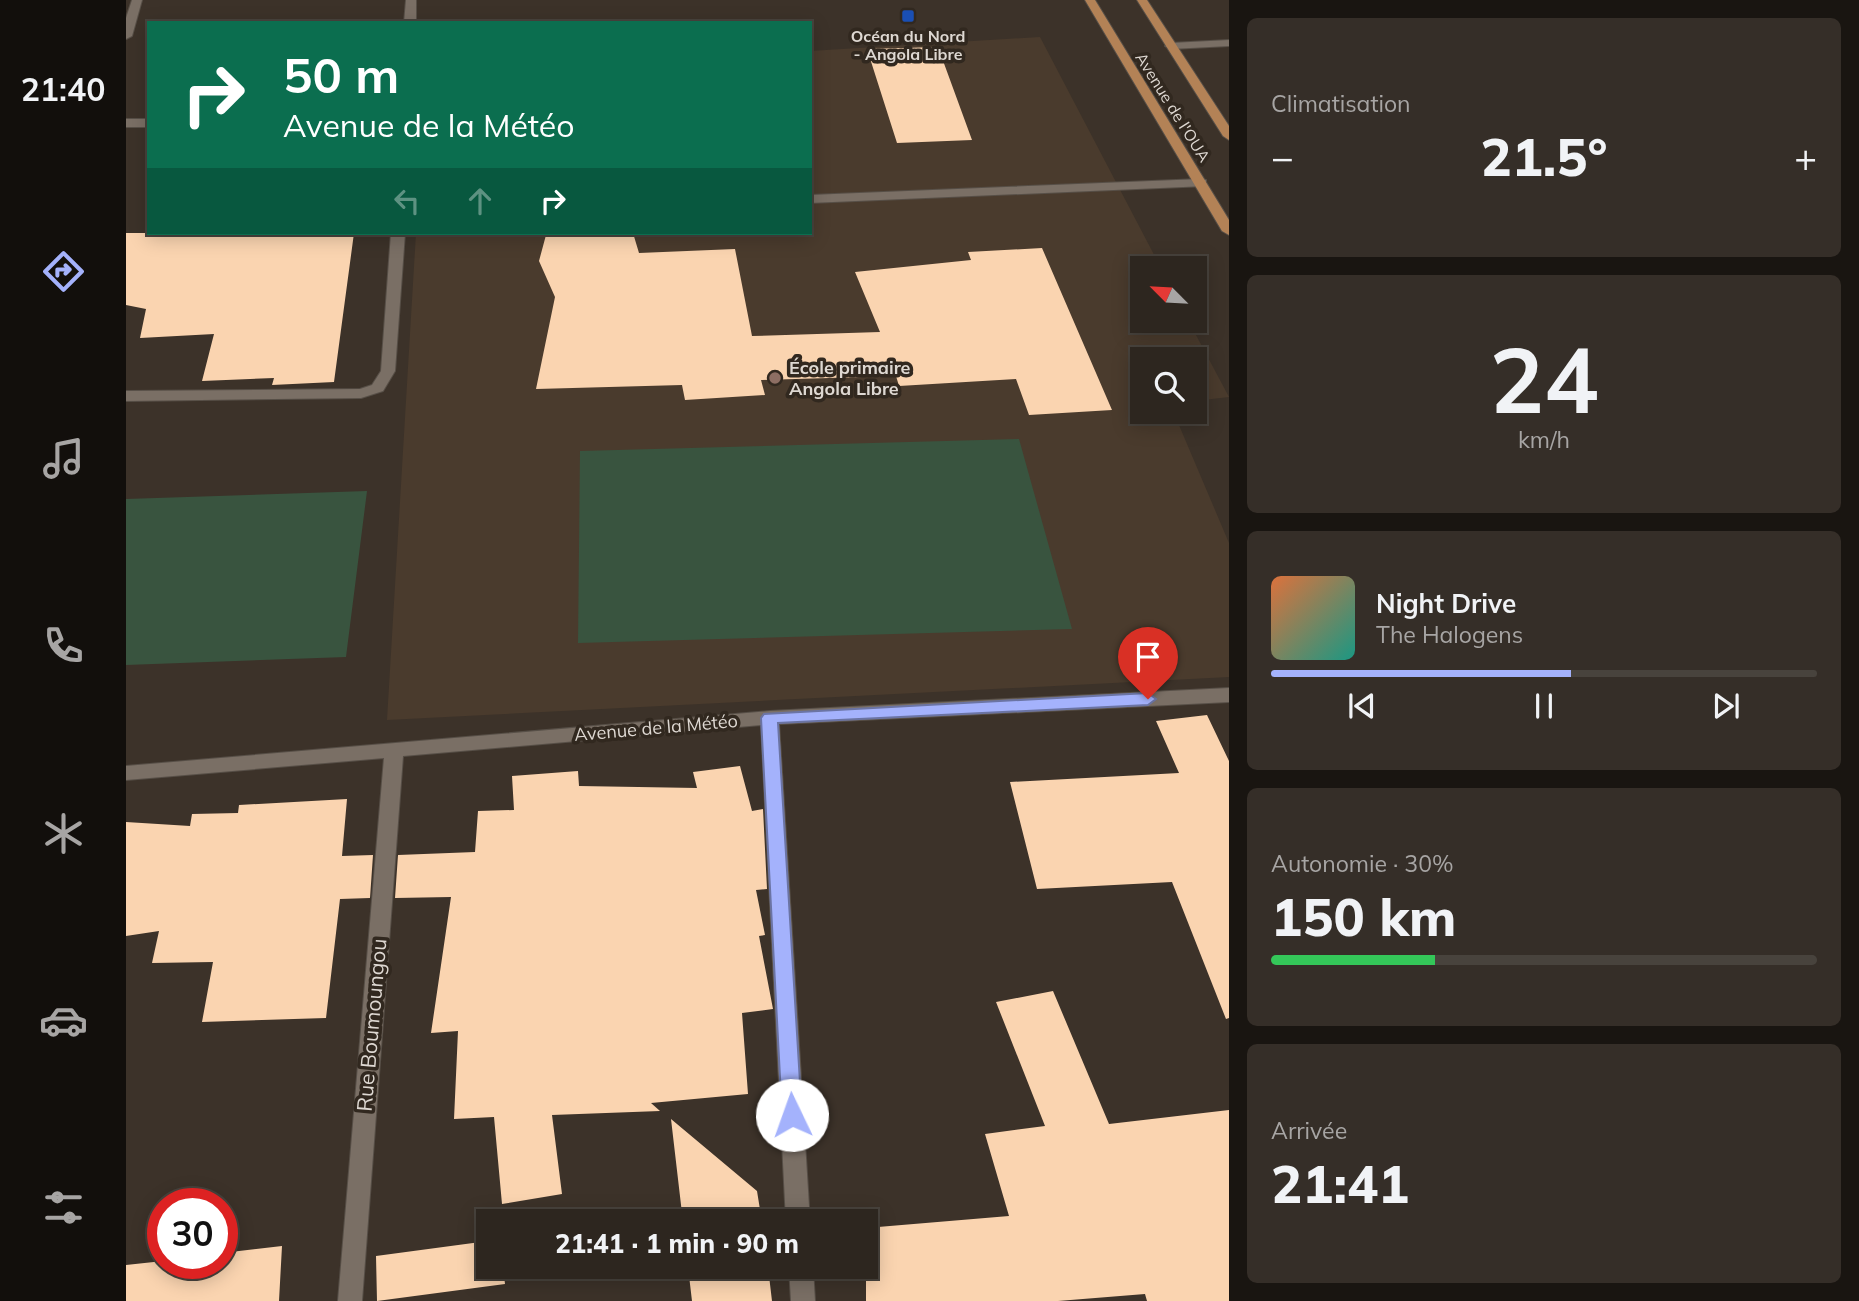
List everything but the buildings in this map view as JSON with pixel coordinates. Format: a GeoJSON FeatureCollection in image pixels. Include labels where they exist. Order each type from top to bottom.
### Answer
{"type":"FeatureCollection","features":[{"type":"Feature","properties":{"kind":"main road","name":"Avenue de l'OUA"},"geometry":{"type":"LineString","coordinates":[[1090,0],[1229,231]]}},
{"type":"Feature","properties":{"kind":"main road","name":"Avenue de l'OUA"},"geometry":{"type":"LineString","coordinates":[[1142,0],[1227,128]]}},
{"type":"Feature","properties":{"kind":"street"},"geometry":{"type":"LineString","coordinates":[[126,36],[137,0]]}},
{"type":"Feature","properties":{"kind":"street"},"geometry":{"type":"LineString","coordinates":[[410,21],[411,0]]}},
{"type":"Feature","properties":{"kind":"street"},"geometry":{"type":"LineString","coordinates":[[1171,46],[1229,43]]}},
{"type":"Feature","properties":{"kind":"street"},"geometry":{"type":"LineString","coordinates":[[126,124],[147,123]]}},
{"type":"Feature","properties":{"kind":"street"},"geometry":{"type":"LineString","coordinates":[[812,199],[1201,183]]}},
{"type":"Feature","properties":{"kind":"street"},"geometry":{"type":"LineString","coordinates":[[126,396],[361,393],[379,388],[388,371],[398,235]]}},
{"type":"Feature","properties":{"kind":"street","name":"Avenue de la Météo"},"geometry":{"type":"LineString","coordinates":[[126,773],[770,718],[1229,695]]}},
{"type":"Feature","properties":{"kind":"street"},"geometry":{"type":"LineString","coordinates":[[770,718],[797,1209]]}},
{"type":"Feature","properties":{"kind":"street","name":"Rue Boumoungou"},"geometry":{"type":"LineString","coordinates":[[349,1301],[394,750]]}},
{"type":"Feature","properties":{"kind":"street"},"geometry":{"type":"LineString","coordinates":[[802,1279],[803,1301]]}},
{"type":"Feature","properties":{"kind":"shaded area","name":"École primaire Angola Libre"},"geometry":{"type":"Polygon","coordinates":[[[1040,37],[1155,256],[1130,256],[1130,333],[1195,333],[1202,347],[1130,347],[1130,424],[1179,424],[1229,543],[1229,677],[387,720],[416,235],[812,235],[812,51],[1040,37]]]}},
{"type":"Feature","properties":{"kind":"shaded area","name":"École primaire Angola Libre"},"geometry":{"type":"Polygon","coordinates":[[[1207,356],[1229,397],[1207,400],[1207,356]]]}},
{"type":"Feature","properties":{"kind":"green space"},"geometry":{"type":"Polygon","coordinates":[[[1019,439],[1072,629],[578,643],[580,451],[1019,439]]]}},
{"type":"Feature","properties":{"kind":"green space"},"geometry":{"type":"Polygon","coordinates":[[[367,491],[346,657],[126,665],[126,499],[367,491]]]}},
{"type":"Feature","properties":{"kind":"place","name":"Océan du Nord - Angola Libre"},"geometry":{"type":"Point","coordinates":[908,16]}},
{"type":"Feature","properties":{"kind":"place","name":"École primaire Angola Libre"},"geometry":{"type":"Point","coordinates":[775,378]}},
{"type":"Feature","properties":{"kind":"route"},"geometry":{"type":"LineString","coordinates":[[792,1115],[770,718],[1148,699]]}}]}
